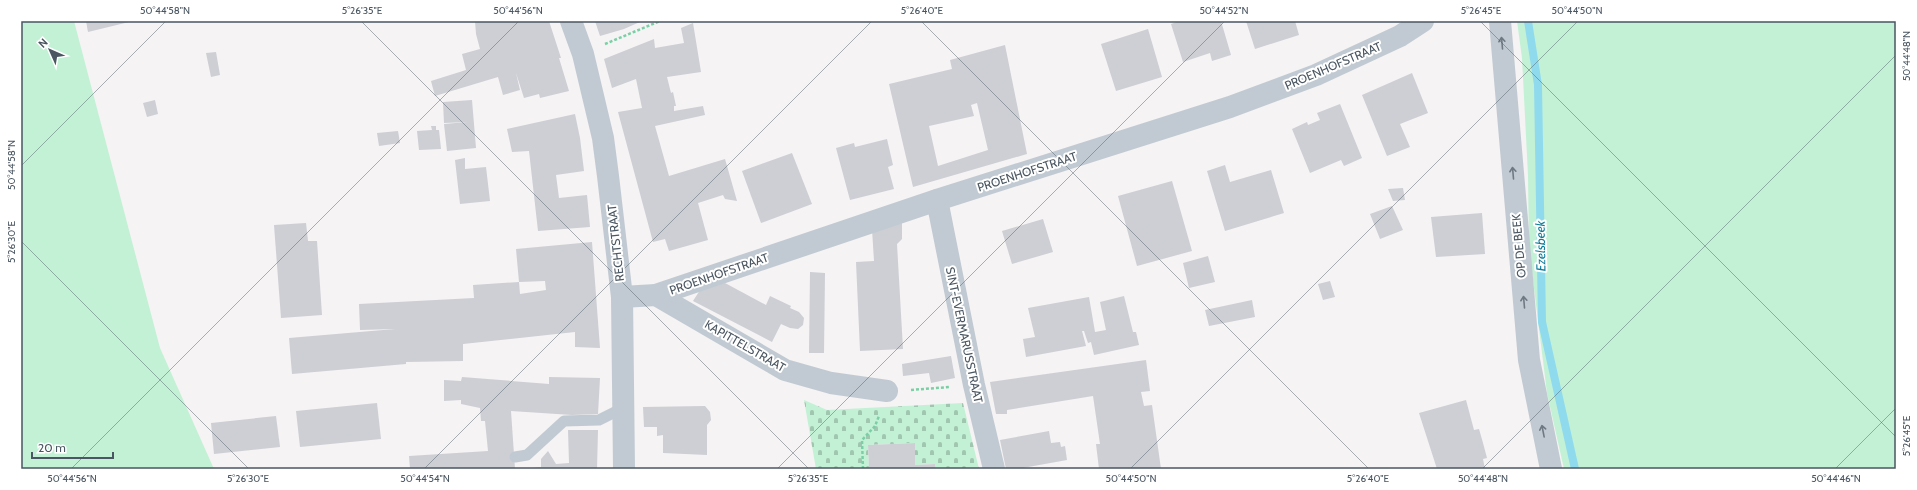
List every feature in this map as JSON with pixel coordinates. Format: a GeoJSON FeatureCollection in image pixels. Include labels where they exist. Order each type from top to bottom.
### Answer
{"type":"FeatureCollection","features":[{"type":"Feature","properties":{"kind":"street","name":"RECHTSTRAAT"},"geometry":{"type":"LineString","coordinates":[[571,21],[583,54],[603,138],[622,297],[624,469]]}},
{"type":"Feature","properties":{"kind":"street","name":"PROENHOFSTRAAT"},"geometry":{"type":"LineString","coordinates":[[622,297],[656,295],[937,200],[1237,105],[1316,75],[1400,36],[1423,21]]}},
{"type":"Feature","properties":{"kind":"street","name":"OP DE BEEK"},"geometry":{"type":"LineString","coordinates":[[1500,21],[1529,360],[1551,469]]}},
{"type":"Feature","properties":{"kind":"street","name":"SINT-EVERMARUSSTRAAT"},"geometry":{"type":"LineString","coordinates":[[937,200],[974,385],[994,469]]}},
{"type":"Feature","properties":{"kind":"street","name":"KAPITTELSTRAAT"},"geometry":{"type":"LineString","coordinates":[[656,295],[785,370],[831,383],[887,392]]}},
{"type":"Feature","properties":{"kind":"lane"},"geometry":{"type":"LineString","coordinates":[[515,457],[527,455],[564,422],[599,420],[623,408]]}},
{"type":"Feature","properties":{"kind":"path"},"geometry":{"type":"LineString","coordinates":[[583,54],[660,21]]}},
{"type":"Feature","properties":{"kind":"path"},"geometry":{"type":"LineString","coordinates":[[862,469],[862,440],[876,426],[887,392],[974,385]]}},
{"type":"Feature","properties":{"kind":"green space"},"geometry":{"type":"Polygon","coordinates":[[[21,21],[74,21],[160,348],[214,469],[21,469],[21,21]]]}},
{"type":"Feature","properties":{"kind":"green space"},"geometry":{"type":"Polygon","coordinates":[[[1517,21],[1896,21],[1896,469],[1564,469],[1547,393],[1529,248],[1528,175],[1522,58],[1517,21]]]}},
{"type":"Feature","properties":{"kind":"green space"},"geometry":{"type":"Polygon","coordinates":[[[804,400],[827,410],[963,403],[979,469],[936,469],[935,464],[915,465],[914,443],[868,445],[869,469],[816,469],[804,400]]]}},
{"type":"Feature","properties":{"kind":"building"},"geometry":{"type":"Polygon","coordinates":[[[86,21],[129,21],[129,22],[88,32],[86,21]]]}},
{"type":"Feature","properties":{"kind":"building"},"geometry":{"type":"Polygon","coordinates":[[[475,21],[549,21],[561,58],[559,58],[569,91],[540,98],[539,94],[524,98],[516,73],[520,90],[503,95],[498,77],[435,96],[431,81],[466,70],[462,54],[480,49],[476,34],[475,21]]]}},
{"type":"Feature","properties":{"kind":"building"},"geometry":{"type":"Polygon","coordinates":[[[595,21],[642,21],[624,29],[600,36],[595,21]]]}},
{"type":"Feature","properties":{"kind":"building"},"geometry":{"type":"Polygon","coordinates":[[[1180,21],[1221,21],[1231,55],[1212,61],[1210,53],[1183,62],[1171,24],[1180,21]]]}},
{"type":"Feature","properties":{"kind":"building"},"geometry":{"type":"Polygon","coordinates":[[[1246,21],[1295,21],[1299,35],[1255,49],[1246,21]]]}},
{"type":"Feature","properties":{"kind":"building"},"geometry":{"type":"Polygon","coordinates":[[[693,23],[701,72],[667,77],[671,93],[673,92],[676,106],[674,106],[674,111],[703,106],[705,115],[655,126],[669,176],[725,159],[737,201],[725,199],[723,195],[698,203],[708,240],[669,251],[665,239],[653,242],[618,112],[642,108],[636,79],[612,88],[604,59],[654,39],[655,48],[684,43],[681,28],[693,23]]]}},
{"type":"Feature","properties":{"kind":"building"},"geometry":{"type":"Polygon","coordinates":[[[1148,29],[1162,77],[1116,91],[1101,44],[1148,29]]]}},
{"type":"Feature","properties":{"kind":"building"},"geometry":{"type":"Polygon","coordinates":[[[1005,45],[1027,154],[913,187],[889,84],[952,69],[950,60],[1005,45]],[[977,103],[971,105],[974,116],[929,126],[938,166],[988,150],[977,103]]]}},
{"type":"Feature","properties":{"kind":"building"},"geometry":{"type":"Polygon","coordinates":[[[216,52],[220,75],[211,77],[206,53],[216,52]]]}},
{"type":"Feature","properties":{"kind":"building"},"geometry":{"type":"Polygon","coordinates":[[[1412,73],[1428,113],[1400,124],[1410,147],[1387,156],[1362,95],[1412,73]]]}},
{"type":"Feature","properties":{"kind":"building"},"geometry":{"type":"Polygon","coordinates":[[[155,100],[158,114],[147,117],[143,103],[155,100]]]}},
{"type":"Feature","properties":{"kind":"building"},"geometry":{"type":"Polygon","coordinates":[[[472,100],[476,148],[447,151],[444,124],[467,122],[444,123],[443,102],[472,100]]]}},
{"type":"Feature","properties":{"kind":"building"},"geometry":{"type":"Polygon","coordinates":[[[1340,104],[1362,158],[1344,166],[1341,160],[1310,173],[1292,129],[1307,122],[1308,125],[1320,120],[1317,113],[1340,104]]]}},
{"type":"Feature","properties":{"kind":"building"},"geometry":{"type":"Polygon","coordinates":[[[575,114],[584,171],[556,175],[559,198],[587,195],[590,227],[538,231],[529,151],[512,152],[507,129],[575,114]]]}},
{"type":"Feature","properties":{"kind":"building"},"geometry":{"type":"Polygon","coordinates":[[[431,126],[436,126],[436,130],[439,130],[441,149],[419,150],[417,131],[432,130],[431,126]]]}},
{"type":"Feature","properties":{"kind":"building"},"geometry":{"type":"Polygon","coordinates":[[[398,131],[400,143],[379,146],[377,133],[398,131]]]}},
{"type":"Feature","properties":{"kind":"building"},"geometry":{"type":"Polygon","coordinates":[[[887,139],[893,165],[888,167],[894,189],[850,200],[836,148],[854,143],[855,147],[887,139]]]}},
{"type":"Feature","properties":{"kind":"building"},"geometry":{"type":"Polygon","coordinates":[[[792,153],[812,204],[761,223],[742,171],[792,153]]]}},
{"type":"Feature","properties":{"kind":"building"},"geometry":{"type":"Polygon","coordinates":[[[465,158],[465,169],[486,167],[490,201],[460,204],[455,160],[465,158]]]}},
{"type":"Feature","properties":{"kind":"building"},"geometry":{"type":"Polygon","coordinates":[[[1225,165],[1230,182],[1271,170],[1284,213],[1225,231],[1207,171],[1225,165]]]}},
{"type":"Feature","properties":{"kind":"building"},"geometry":{"type":"Polygon","coordinates":[[[1172,181],[1192,251],[1137,266],[1118,196],[1172,181]]]}},
{"type":"Feature","properties":{"kind":"building"},"geometry":{"type":"Polygon","coordinates":[[[1403,188],[1405,200],[1393,201],[1388,189],[1403,188]]]}},
{"type":"Feature","properties":{"kind":"building"},"geometry":{"type":"Polygon","coordinates":[[[1392,206],[1403,230],[1380,239],[1370,214],[1392,206]]]}},
{"type":"Feature","properties":{"kind":"building"},"geometry":{"type":"Polygon","coordinates":[[[1482,213],[1485,254],[1436,257],[1431,217],[1482,213]]]}},
{"type":"Feature","properties":{"kind":"building"},"geometry":{"type":"Polygon","coordinates":[[[1043,219],[1053,252],[1012,264],[1002,231],[1043,219]]]}},
{"type":"Feature","properties":{"kind":"building"},"geometry":{"type":"Polygon","coordinates":[[[306,223],[308,241],[317,241],[322,315],[281,318],[274,225],[306,223]]]}},
{"type":"Feature","properties":{"kind":"building"},"geometry":{"type":"Polygon","coordinates":[[[902,223],[902,239],[897,244],[903,349],[860,351],[856,262],[874,261],[872,229],[902,223]]]}},
{"type":"Feature","properties":{"kind":"building"},"geometry":{"type":"Polygon","coordinates":[[[592,242],[600,348],[575,347],[575,332],[463,344],[463,361],[406,362],[406,364],[292,374],[289,338],[395,329],[360,330],[359,304],[474,298],[473,285],[519,282],[516,249],[592,242]],[[545,281],[519,282],[520,294],[546,290],[545,281]]]}},
{"type":"Feature","properties":{"kind":"building"},"geometry":{"type":"Polygon","coordinates":[[[1208,256],[1215,282],[1189,288],[1183,263],[1208,256]]]}},
{"type":"Feature","properties":{"kind":"building"},"geometry":{"type":"Polygon","coordinates":[[[810,272],[825,273],[824,353],[809,353],[810,272]]]}},
{"type":"Feature","properties":{"kind":"building"},"geometry":{"type":"Polygon","coordinates":[[[1330,281],[1335,297],[1323,300],[1318,284],[1330,281]]]}},
{"type":"Feature","properties":{"kind":"building"},"geometry":{"type":"Polygon","coordinates":[[[725,283],[766,305],[770,296],[791,306],[790,308],[799,312],[804,318],[803,325],[798,329],[790,328],[781,324],[772,342],[693,301],[702,287],[725,283]]]}},
{"type":"Feature","properties":{"kind":"building"},"geometry":{"type":"Polygon","coordinates":[[[1124,296],[1133,332],[1136,332],[1139,345],[1094,355],[1091,342],[1088,343],[1084,331],[1082,331],[1086,346],[1026,357],[1023,339],[1035,337],[1028,308],[1089,297],[1095,332],[1106,330],[1100,302],[1124,296]]]}},
{"type":"Feature","properties":{"kind":"building"},"geometry":{"type":"Polygon","coordinates":[[[1252,300],[1255,317],[1209,326],[1205,310],[1252,300]]]}},
{"type":"Feature","properties":{"kind":"building"},"geometry":{"type":"Polygon","coordinates":[[[951,356],[955,378],[931,383],[929,373],[903,376],[902,364],[951,356]]]}},
{"type":"Feature","properties":{"kind":"building"},"geometry":{"type":"Polygon","coordinates":[[[1146,360],[1150,391],[1141,392],[1144,406],[1152,405],[1161,469],[1099,469],[1096,444],[1100,444],[1093,396],[1007,410],[1007,414],[996,414],[990,382],[1146,360]]]}},
{"type":"Feature","properties":{"kind":"building"},"geometry":{"type":"Polygon","coordinates":[[[462,377],[549,384],[549,377],[600,378],[598,414],[572,415],[511,411],[515,469],[410,469],[409,456],[488,451],[485,421],[481,421],[480,408],[461,404],[461,400],[444,401],[444,380],[461,381],[462,377]]]}},
{"type":"Feature","properties":{"kind":"building"},"geometry":{"type":"Polygon","coordinates":[[[1466,400],[1474,430],[1479,429],[1483,443],[1487,458],[1483,459],[1485,469],[1437,469],[1419,413],[1466,400]]]}},
{"type":"Feature","properties":{"kind":"building"},"geometry":{"type":"Polygon","coordinates":[[[377,403],[381,439],[300,447],[296,411],[377,403]]]}},
{"type":"Feature","properties":{"kind":"building"},"geometry":{"type":"Polygon","coordinates":[[[705,406],[710,412],[711,420],[707,425],[707,455],[663,453],[663,435],[657,436],[657,427],[644,427],[643,407],[705,406]]]}},
{"type":"Feature","properties":{"kind":"building"},"geometry":{"type":"Polygon","coordinates":[[[276,416],[280,447],[214,454],[211,423],[276,416]]]}},
{"type":"Feature","properties":{"kind":"building"},"geometry":{"type":"Polygon","coordinates":[[[568,430],[598,430],[597,469],[533,469],[541,467],[541,459],[548,451],[556,464],[569,463],[568,430]]]}},
{"type":"Feature","properties":{"kind":"building"},"geometry":{"type":"Polygon","coordinates":[[[1049,431],[1051,443],[1060,442],[1061,447],[1065,446],[1067,460],[1017,469],[1006,469],[1000,440],[1049,431]]]}},
{"type":"Feature","properties":{"kind":"building"},"geometry":{"type":"Polygon","coordinates":[[[915,443],[915,465],[935,464],[936,469],[869,469],[868,445],[915,443]]]}},
{"type":"Feature","properties":{"kind":"waterway","name":"Ezelsbeek"},"geometry":{"type":"LineString","coordinates":[[1528,21],[1538,85],[1542,322],[1575,469]]}}]}
